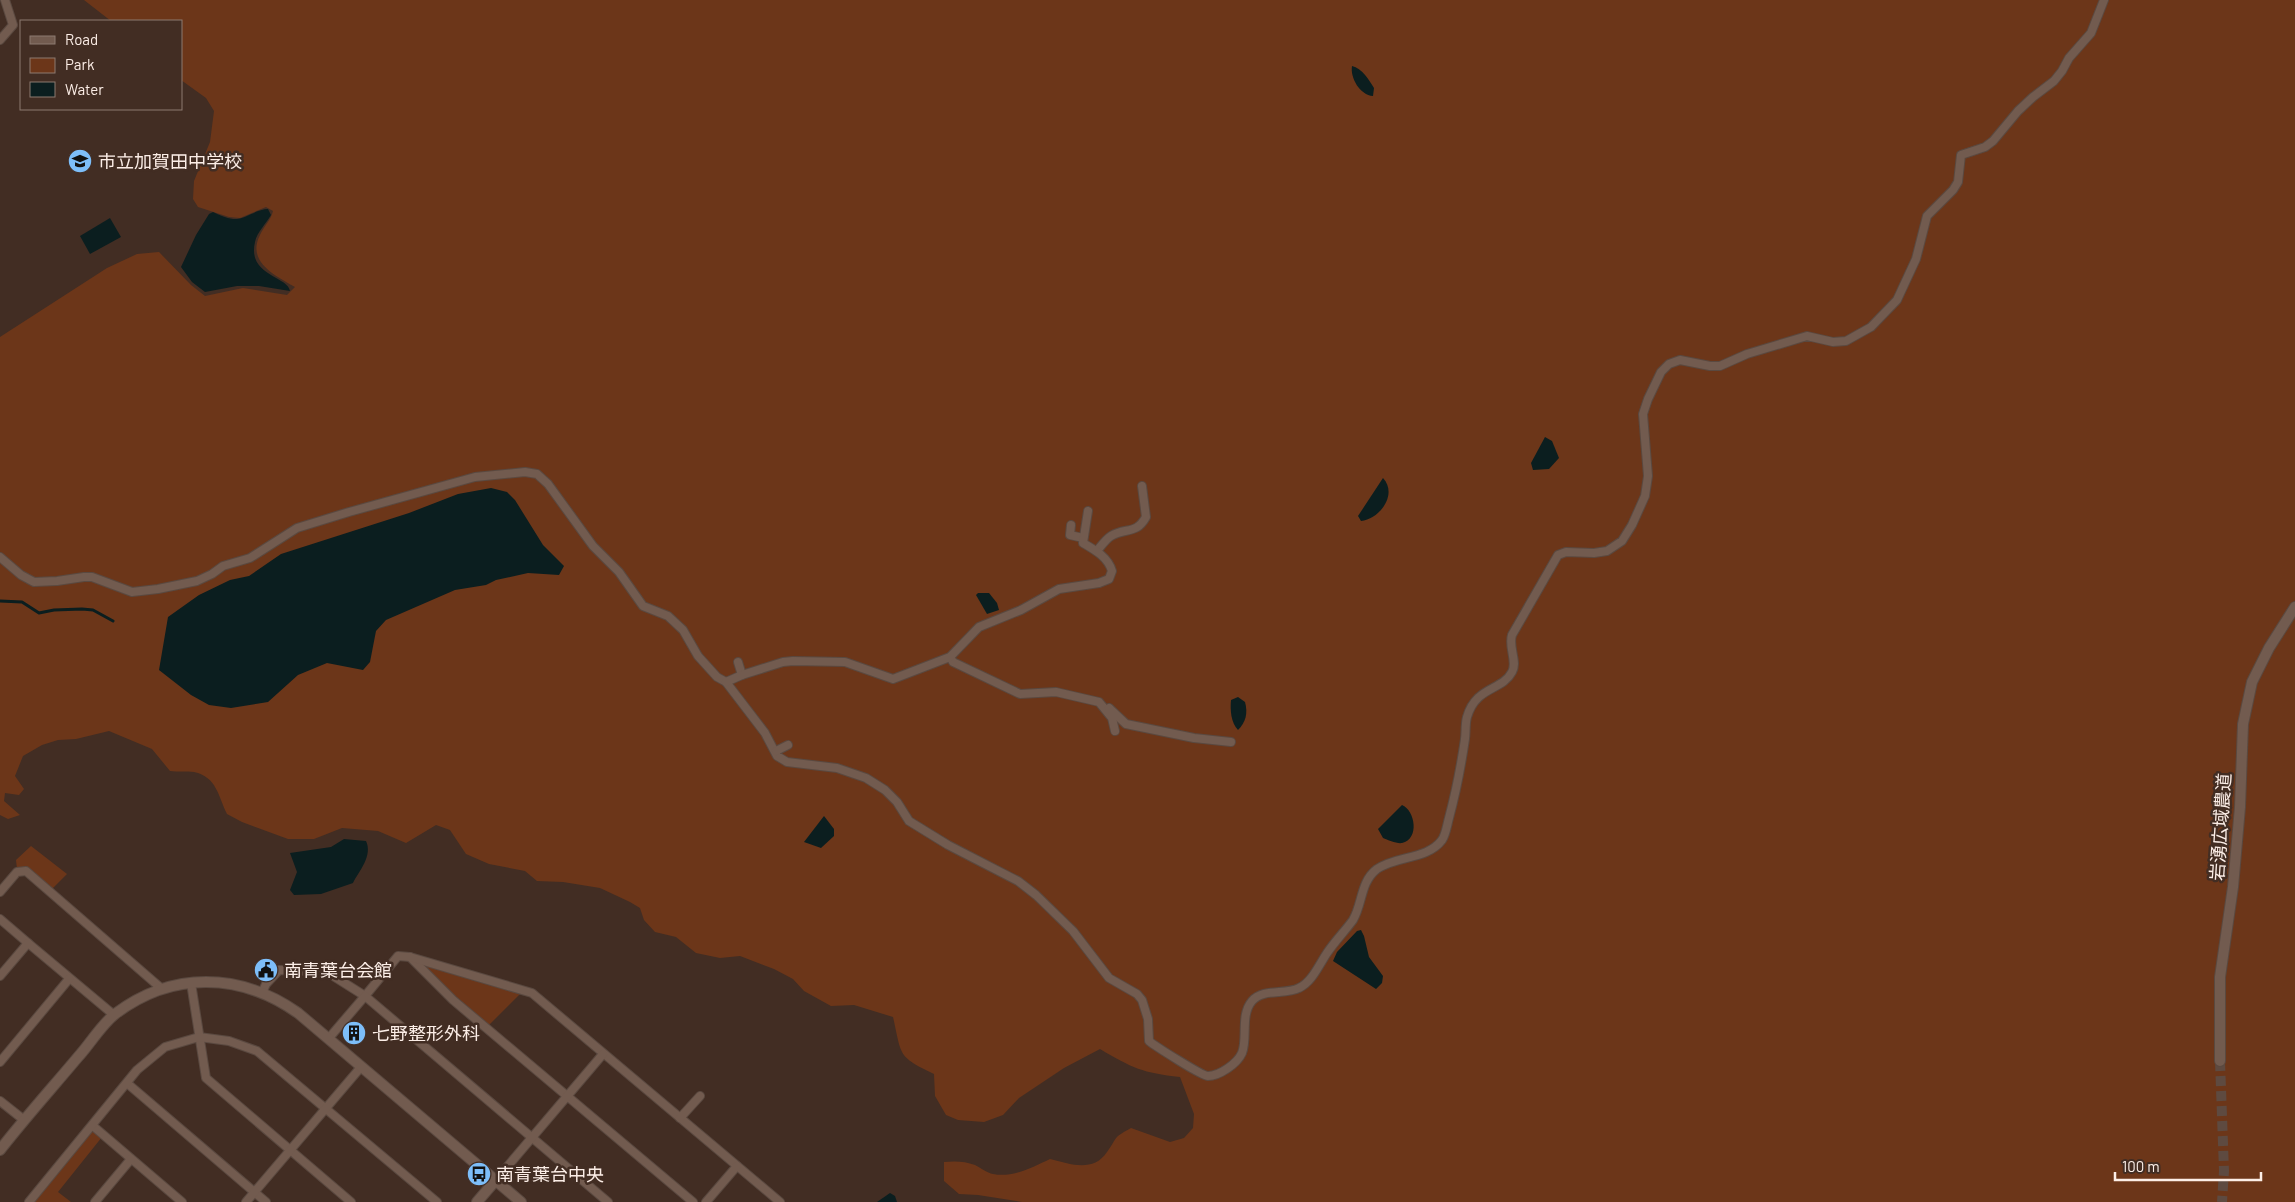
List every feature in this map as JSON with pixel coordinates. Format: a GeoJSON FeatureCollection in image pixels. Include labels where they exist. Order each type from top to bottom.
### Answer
{"type":"FeatureCollection","features":[{"type":"Feature","properties":{"kind":"street"},"geometry":{"type":"LineString","coordinates":[[0,40],[13,25],[5,0]]}},
{"type":"Feature","properties":{"kind":"street"},"geometry":{"type":"LineString","coordinates":[[0,557],[21,575],[34,582],[84,577],[132,592],[158,589],[197,580],[212,574],[223,566],[250,558],[297,528],[349,512],[475,477],[525,472],[537,474],[548,484],[593,546],[619,572],[643,606],[668,616],[683,630],[698,656],[717,677],[726,682],[765,733],[777,756],[787,762],[837,768],[866,778],[885,790],[897,802],[909,821],[926,833],[1023,885],[1073,931],[1109,978],[1137,994],[1142,1000],[1148,1019],[1149,1041],[1202,1075],[1216,1075],[1225,1070],[1242,1053],[1247,1012],[1251,1002],[1272,992],[1289,992],[1300,988],[1313,975],[1353,920],[1358,911],[1364,885],[1377,870],[1434,849],[1444,838],[1459,776],[1470,708],[1484,692],[1509,677],[1512,672],[1514,667],[1510,641],[1512,635],[1553,562],[1558,555],[1566,552],[1594,553],[1615,547],[1622,541],[1639,511],[1645,496],[1648,476],[1643,414],[1648,398],[1661,372],[1668,364],[1680,360],[1720,366],[1747,354],[1807,336],[1833,342],[1846,341],[1871,327],[1896,300],[1901,291],[1916,259],[1926,216],[1953,190],[1958,182],[1961,155],[1985,147],[1993,141],[2018,111],[2054,80],[2062,71],[2069,58],[2091,33],[2104,0]]}},
{"type":"Feature","properties":{"kind":"street"},"geometry":{"type":"LineString","coordinates":[[1095,550],[1111,536],[1135,530],[1144,520],[1146,517],[1142,486]]}},
{"type":"Feature","properties":{"kind":"street"},"geometry":{"type":"LineString","coordinates":[[726,682],[783,662],[845,662],[893,679],[950,657],[978,627],[1021,610],[1059,590],[1099,583],[1109,579],[1112,571],[1110,565],[1095,550],[1082,543],[1088,511]]}},
{"type":"Feature","properties":{"kind":"street"},"geometry":{"type":"LineString","coordinates":[[1071,525],[1070,535],[1083,538]]}},
{"type":"Feature","properties":{"kind":"street"},"geometry":{"type":"LineString","coordinates":[[1095,550],[1104,538]]}},
{"type":"Feature","properties":{"kind":"street","name":"岩湧広域農道"},"geometry":{"type":"LineString","coordinates":[[2220,1061],[2220,977],[2233,887],[2240,807],[2243,724],[2252,682],[2269,648],[2295,608]]}},
{"type":"Feature","properties":{"kind":"street"},"geometry":{"type":"LineString","coordinates":[[950,657],[953,662],[1020,694],[1056,692],[1106,705],[1126,724],[1194,738],[1231,742]]}},
{"type":"Feature","properties":{"kind":"street"},"geometry":{"type":"LineString","coordinates":[[738,662],[742,675]]}},
{"type":"Feature","properties":{"kind":"street"},"geometry":{"type":"LineString","coordinates":[[1099,702],[1112,718],[1115,731]]}},
{"type":"Feature","properties":{"kind":"street"},"geometry":{"type":"LineString","coordinates":[[776,751],[788,745]]}},
{"type":"Feature","properties":{"kind":"street"},"geometry":{"type":"LineString","coordinates":[[0,892],[17,872],[26,871],[162,989]]}},
{"type":"Feature","properties":{"kind":"street"},"geometry":{"type":"LineString","coordinates":[[0,919],[114,1015]]}},
{"type":"Feature","properties":{"kind":"street"},"geometry":{"type":"LineString","coordinates":[[0,976],[28,943]]}},
{"type":"Feature","properties":{"kind":"street"},"geometry":{"type":"LineString","coordinates":[[329,1038],[398,956],[410,957],[532,993],[780,1202]]}},
{"type":"Feature","properties":{"kind":"street"},"geometry":{"type":"LineString","coordinates":[[410,957],[454,1000],[693,1202]]}},
{"type":"Feature","properties":{"kind":"street"},"geometry":{"type":"LineString","coordinates":[[262,993],[266,984],[279,970],[327,972],[365,996],[608,1202]]}},
{"type":"Feature","properties":{"kind":"street"},"geometry":{"type":"LineString","coordinates":[[0,1062],[69,979]]}},
{"type":"Feature","properties":{"kind":"street"},"geometry":{"type":"LineString","coordinates":[[0,1150],[114,1015],[162,989],[191,983],[220,982],[238,984],[285,1004],[329,1038],[521,1202]]}},
{"type":"Feature","properties":{"kind":"street"},"geometry":{"type":"LineString","coordinates":[[191,983],[206,1078],[351,1202]]}},
{"type":"Feature","properties":{"kind":"street"},"geometry":{"type":"LineString","coordinates":[[29,1202],[93,1126],[107,1106],[128,1084],[137,1070],[165,1047],[199,1037],[229,1041],[257,1051],[436,1202]]}},
{"type":"Feature","properties":{"kind":"street"},"geometry":{"type":"LineString","coordinates":[[478,1202],[603,1054]]}},
{"type":"Feature","properties":{"kind":"street"},"geometry":{"type":"LineString","coordinates":[[246,1202],[361,1067]]}},
{"type":"Feature","properties":{"kind":"street"},"geometry":{"type":"LineString","coordinates":[[128,1084],[266,1202]]}},
{"type":"Feature","properties":{"kind":"street"},"geometry":{"type":"LineString","coordinates":[[680,1118],[700,1096]]}},
{"type":"Feature","properties":{"kind":"street"},"geometry":{"type":"LineString","coordinates":[[0,1101],[24,1120]]}},
{"type":"Feature","properties":{"kind":"street"},"geometry":{"type":"LineString","coordinates":[[93,1126],[182,1202]]}},
{"type":"Feature","properties":{"kind":"street"},"geometry":{"type":"LineString","coordinates":[[95,1202],[131,1159]]}},
{"type":"Feature","properties":{"kind":"street"},"geometry":{"type":"LineString","coordinates":[[706,1202],[737,1166]]}},
{"type":"Feature","properties":{"kind":"green space"},"geometry":{"type":"Polygon","coordinates":[[[84,0],[2295,0],[2295,1202],[1022,1202],[959,1194],[944,1181],[944,1162],[956,1161],[967,1163],[975,1165],[986,1172],[1000,1175],[1023,1171],[1050,1159],[1073,1165],[1095,1163],[1107,1152],[1118,1136],[1131,1128],[1170,1142],[1184,1138],[1193,1128],[1194,1114],[1180,1077],[1156,1074],[1138,1069],[1100,1049],[1064,1068],[1019,1098],[1003,1115],[984,1122],[958,1120],[946,1115],[935,1096],[934,1074],[913,1063],[903,1053],[893,1017],[854,1005],[831,1006],[804,991],[793,979],[774,969],[740,956],[720,958],[696,953],[676,937],[655,932],[644,920],[640,908],[630,902],[600,888],[563,882],[537,881],[525,871],[489,864],[466,854],[450,830],[436,825],[406,843],[378,831],[342,828],[314,839],[288,839],[242,822],[227,814],[216,788],[208,778],[194,772],[170,771],[152,749],[109,731],[76,739],[58,740],[42,745],[23,756],[15,776],[24,789],[19,795],[5,793],[4,801],[20,815],[8,819],[0,815],[0,337],[107,268],[137,254],[159,252],[191,285],[205,296],[243,288],[287,295],[295,287],[265,267],[257,253],[260,235],[273,211],[266,207],[240,218],[229,217],[198,207],[193,199],[194,181],[210,142],[214,111],[206,98],[182,81],[182,20],[110,20],[84,0]]]}},
{"type":"Feature","properties":{"kind":"green space"},"geometry":{"type":"Polygon","coordinates":[[[31,846],[67,874],[51,890],[17,869],[16,860],[31,846]]]}},
{"type":"Feature","properties":{"kind":"green space"},"geometry":{"type":"Polygon","coordinates":[[[416,961],[522,992],[488,1026],[455,999],[416,961]]]}},
{"type":"Feature","properties":{"kind":"green space"},"geometry":{"type":"Polygon","coordinates":[[[93,1129],[102,1137],[58,1192],[71,1202],[32,1202],[93,1129]]]}},
{"type":"Feature","properties":{"kind":"water"},"geometry":{"type":"Polygon","coordinates":[[[1352,66],[1362,72],[1374,88],[1373,96],[1364,93],[1354,81],[1352,66]]]}},
{"type":"Feature","properties":{"kind":"water"},"geometry":{"type":"Polygon","coordinates":[[[268,209],[271,215],[256,238],[254,253],[257,262],[262,268],[288,286],[290,291],[259,286],[237,286],[205,292],[192,282],[181,267],[196,235],[209,214],[213,212],[228,218],[237,219],[268,209]]]}},
{"type":"Feature","properties":{"kind":"water"},"geometry":{"type":"Polygon","coordinates":[[[110,218],[121,237],[90,254],[80,236],[110,218]]]}},
{"type":"Feature","properties":{"kind":"water"},"geometry":{"type":"Polygon","coordinates":[[[1545,437],[1552,441],[1559,458],[1549,469],[1533,470],[1531,463],[1545,437]]]}},
{"type":"Feature","properties":{"kind":"water"},"geometry":{"type":"Polygon","coordinates":[[[1383,478],[1389,491],[1385,505],[1375,516],[1361,521],[1358,516],[1383,478]]]}},
{"type":"Feature","properties":{"kind":"water"},"geometry":{"type":"Polygon","coordinates":[[[491,488],[507,492],[515,500],[543,545],[564,566],[559,575],[528,573],[496,580],[486,585],[455,590],[386,620],[376,631],[370,662],[363,670],[327,663],[298,675],[268,702],[231,708],[209,705],[191,695],[159,670],[168,617],[199,595],[230,580],[249,576],[281,554],[409,513],[458,494],[491,488]]]}},
{"type":"Feature","properties":{"kind":"water"},"geometry":{"type":"Polygon","coordinates":[[[978,593],[989,593],[997,603],[999,610],[987,614],[976,595],[978,593]]]}},
{"type":"Feature","properties":{"kind":"water"},"geometry":{"type":"Polygon","coordinates":[[[1238,697],[1245,702],[1246,717],[1238,730],[1232,720],[1231,700],[1238,697]]]}},
{"type":"Feature","properties":{"kind":"water"},"geometry":{"type":"Polygon","coordinates":[[[1402,805],[1410,812],[1414,824],[1413,831],[1408,840],[1402,843],[1392,842],[1383,838],[1378,829],[1402,805]]]}},
{"type":"Feature","properties":{"kind":"water"},"geometry":{"type":"Polygon","coordinates":[[[824,816],[834,829],[834,836],[821,848],[804,842],[824,816]]]}},
{"type":"Feature","properties":{"kind":"water"},"geometry":{"type":"Polygon","coordinates":[[[344,839],[366,841],[368,847],[367,858],[353,883],[321,894],[294,895],[290,890],[297,872],[290,853],[331,847],[344,839]]]}},
{"type":"Feature","properties":{"kind":"water"},"geometry":{"type":"Polygon","coordinates":[[[1361,930],[1369,957],[1383,976],[1382,983],[1376,989],[1333,961],[1337,952],[1357,931],[1361,930]]]}},
{"type":"Feature","properties":{"kind":"water"},"geometry":{"type":"Polygon","coordinates":[[[890,1193],[895,1196],[897,1202],[877,1202],[890,1193]]]}},
{"type":"Feature","properties":{"kind":"waterway"},"geometry":{"type":"LineString","coordinates":[[0,601],[22,602],[39,613],[54,610],[93,610],[113,621]]}},
{"type":"Feature","properties":{"kind":"tunnel"},"geometry":{"type":"LineString","coordinates":[[2220,1061],[2224,1171],[2222,1202]]}},
{"type":"Feature","properties":{"kind":"place","name":"市立加賀田中学校"},"geometry":{"type":"Point","coordinates":[80,161]}},
{"type":"Feature","properties":{"kind":"place","name":"南青葉台会館"},"geometry":{"type":"Point","coordinates":[266,970]}},
{"type":"Feature","properties":{"kind":"place","name":"七野整形外科"},"geometry":{"type":"Point","coordinates":[354,1033]}},
{"type":"Feature","properties":{"kind":"place","name":"南青葉台中央"},"geometry":{"type":"Point","coordinates":[479,1174]}}]}
